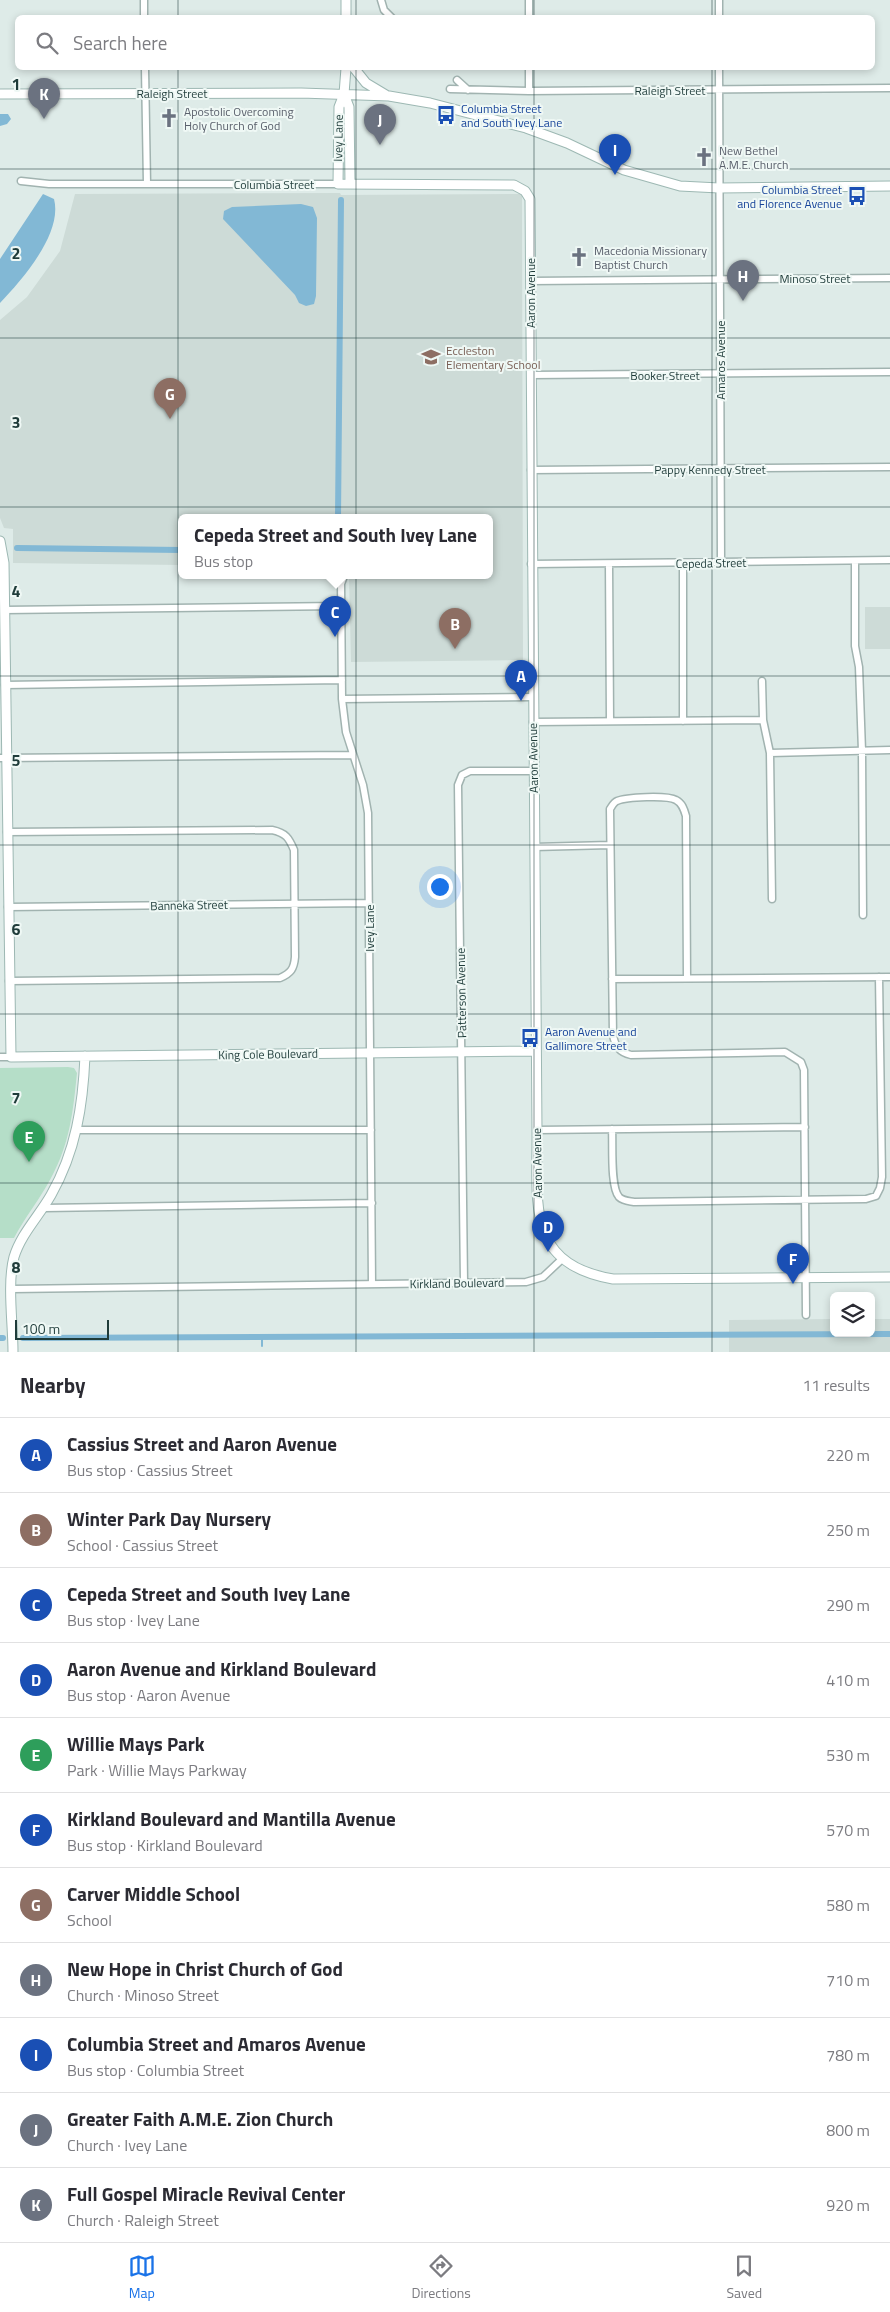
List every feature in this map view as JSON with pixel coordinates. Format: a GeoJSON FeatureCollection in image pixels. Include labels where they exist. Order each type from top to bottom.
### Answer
{"type":"FeatureCollection","features":[{"type":"Feature","properties":{"kind":"street"},"geometry":{"type":"LineString","coordinates":[[144,0],[144,15]]}},
{"type":"Feature","properties":{"kind":"street"},"geometry":{"type":"LineString","coordinates":[[346,0],[346,15]]}},
{"type":"Feature","properties":{"kind":"street"},"geometry":{"type":"LineString","coordinates":[[381,0],[384,10],[389,15]]}},
{"type":"Feature","properties":{"kind":"street"},"geometry":{"type":"LineString","coordinates":[[529,0],[529,15]]}},
{"type":"Feature","properties":{"kind":"street"},"geometry":{"type":"LineString","coordinates":[[718,0],[719,15]]}},
{"type":"Feature","properties":{"kind":"street"},"geometry":{"type":"LineString","coordinates":[[145,70],[147,184]]}},
{"type":"Feature","properties":{"kind":"street","name":"Ivey Lane"},"geometry":{"type":"LineString","coordinates":[[338,184],[339,107],[344,94],[346,70]]}},
{"type":"Feature","properties":{"kind":"street"},"geometry":{"type":"LineString","coordinates":[[356,70],[366,83],[389,96]]}},
{"type":"Feature","properties":{"kind":"street"},"geometry":{"type":"LineString","coordinates":[[529,70],[529,91]]}},
{"type":"Feature","properties":{"kind":"street","name":"Amaros Avenue"},"geometry":{"type":"LineString","coordinates":[[719,70],[721,562]]}},
{"type":"Feature","properties":{"kind":"street"},"geometry":{"type":"LineString","coordinates":[[457,80],[468,90]]}},
{"type":"Feature","properties":{"kind":"street","name":"Raleigh Street"},"geometry":{"type":"LineString","coordinates":[[450,89],[529,91],[890,88]]}},
{"type":"Feature","properties":{"kind":"street","name":"Raleigh Street"},"geometry":{"type":"LineString","coordinates":[[0,94],[344,94]]}},
{"type":"Feature","properties":{"kind":"street"},"geometry":{"type":"LineString","coordinates":[[344,94],[389,96],[430,103],[526,128],[642,176],[680,186],[719,188],[890,186]]}},
{"type":"Feature","properties":{"kind":"street","name":"Ivey Lane"},"geometry":{"type":"LineString","coordinates":[[344,94],[348,108],[350,184]]}},
{"type":"Feature","properties":{"kind":"street","name":"Columbia Street"},"geometry":{"type":"LineString","coordinates":[[21,181],[49,184],[514,185],[525,191]]}},
{"type":"Feature","properties":{"kind":"street","name":"Aaron Avenue"},"geometry":{"type":"LineString","coordinates":[[525,191],[530,199],[530,470],[537,1130],[540,1220],[546,1238],[562,1260]]}},
{"type":"Feature","properties":{"kind":"street","name":"Minoso Street"},"geometry":{"type":"LineString","coordinates":[[530,281],[890,278]]}},
{"type":"Feature","properties":{"kind":"street","name":"Booker Street"},"geometry":{"type":"LineString","coordinates":[[531,375],[890,372]]}},
{"type":"Feature","properties":{"kind":"street","name":"Pappy Kennedy Street"},"geometry":{"type":"LineString","coordinates":[[530,470],[890,467]]}},
{"type":"Feature","properties":{"kind":"street"},"geometry":{"type":"LineString","coordinates":[[0,541],[3,554],[5,685],[3,758],[7,832],[11,1057]]}},
{"type":"Feature","properties":{"kind":"street","name":"Cepeda Street"},"geometry":{"type":"LineString","coordinates":[[531,564],[890,560]]}},
{"type":"Feature","properties":{"kind":"street"},"geometry":{"type":"LineString","coordinates":[[855,561],[855,646],[859,667],[862,751],[863,915]]}},
{"type":"Feature","properties":{"kind":"street"},"geometry":{"type":"LineString","coordinates":[[683,563],[683,721]]}},
{"type":"Feature","properties":{"kind":"street"},"geometry":{"type":"LineString","coordinates":[[609,564],[610,721]]}},
{"type":"Feature","properties":{"kind":"street","name":"Ivey Lane"},"geometry":{"type":"LineString","coordinates":[[343,579],[341,584],[342,699],[346,732],[363,785],[368,813],[372,1284]]}},
{"type":"Feature","properties":{"kind":"street"},"geometry":{"type":"LineString","coordinates":[[4,610],[341,606]]}},
{"type":"Feature","properties":{"kind":"street"},"geometry":{"type":"LineString","coordinates":[[5,685],[342,680]]}},
{"type":"Feature","properties":{"kind":"street"},"geometry":{"type":"LineString","coordinates":[[762,682],[763,720],[770,753],[772,899]]}},
{"type":"Feature","properties":{"kind":"street"},"geometry":{"type":"LineString","coordinates":[[342,699],[533,697]]}},
{"type":"Feature","properties":{"kind":"street"},"geometry":{"type":"LineString","coordinates":[[533,722],[763,720]]}},
{"type":"Feature","properties":{"kind":"street"},"geometry":{"type":"LineString","coordinates":[[770,753],[890,750]]}},
{"type":"Feature","properties":{"kind":"street"},"geometry":{"type":"LineString","coordinates":[[3,758],[352,755]]}},
{"type":"Feature","properties":{"kind":"street","name":"Patterson Avenue"},"geometry":{"type":"LineString","coordinates":[[464,1283],[458,785],[462,775],[470,771],[534,771]]}},
{"type":"Feature","properties":{"kind":"street"},"geometry":{"type":"LineString","coordinates":[[687,978],[686,816],[683,807],[677,800],[669,798],[625,798],[616,801],[610,810],[612,1034],[615,1044],[622,1052],[631,1055],[785,1052],[801,1062],[804,1070],[806,1315]]}},
{"type":"Feature","properties":{"kind":"street"},"geometry":{"type":"LineString","coordinates":[[7,832],[272,830],[284,832],[294,850],[295,957],[294,968],[289,974],[280,978],[10,981]]}},
{"type":"Feature","properties":{"kind":"street"},"geometry":{"type":"LineString","coordinates":[[534,846],[610,845]]}},
{"type":"Feature","properties":{"kind":"street","name":"Banneka Street"},"geometry":{"type":"LineString","coordinates":[[8,907],[369,902]]}},
{"type":"Feature","properties":{"kind":"street"},"geometry":{"type":"LineString","coordinates":[[612,1129],[614,1185],[617,1196],[623,1200],[634,1202],[805,1201],[866,1199],[876,1196],[882,1178],[880,977]]}},
{"type":"Feature","properties":{"kind":"street"},"geometry":{"type":"LineString","coordinates":[[612,979],[890,977]]}},
{"type":"Feature","properties":{"kind":"street","name":"King Cole Boulevard"},"geometry":{"type":"LineString","coordinates":[[0,1057],[536,1051]]}},
{"type":"Feature","properties":{"kind":"street"},"geometry":{"type":"LineString","coordinates":[[14,1352],[12,1270],[17,1247],[44,1208],[63,1172],[77,1130],[84,1088],[85,1056]]}},
{"type":"Feature","properties":{"kind":"street"},"geometry":{"type":"LineString","coordinates":[[537,1130],[805,1128]]}},
{"type":"Feature","properties":{"kind":"street"},"geometry":{"type":"LineString","coordinates":[[77,1130],[371,1130]]}},
{"type":"Feature","properties":{"kind":"street"},"geometry":{"type":"LineString","coordinates":[[44,1208],[372,1204]]}},
{"type":"Feature","properties":{"kind":"street"},"geometry":{"type":"LineString","coordinates":[[562,1260],[595,1276],[613,1279],[890,1277]]}},
{"type":"Feature","properties":{"kind":"street","name":"Kirkland Boulevard"},"geometry":{"type":"LineString","coordinates":[[12,1289],[526,1282],[543,1277],[562,1260]]}},
{"type":"Feature","properties":{"kind":"shaded area"},"geometry":{"type":"Polygon","coordinates":[[[75,194],[522,194],[523,660],[351,662],[349,579],[493,579],[493,514],[178,514],[178,565],[13,563],[13,529],[4,528],[0,518],[0,320],[27,297],[60,251],[75,194]]]}},
{"type":"Feature","properties":{"kind":"shaded area"},"geometry":{"type":"Polygon","coordinates":[[[865,607],[890,607],[890,649],[865,649],[865,607]]]}},
{"type":"Feature","properties":{"kind":"shaded area"},"geometry":{"type":"Polygon","coordinates":[[[830,1319],[830,1337],[875,1337],[875,1319],[890,1319],[890,1352],[729,1352],[729,1320],[830,1319]]]}},
{"type":"Feature","properties":{"kind":"green space"},"geometry":{"type":"Polygon","coordinates":[[[0,1068],[74,1068],[77,1073],[72,1114],[63,1152],[47,1186],[14,1238],[0,1238],[0,1068]]]}},
{"type":"Feature","properties":{"kind":"water"},"geometry":{"type":"Polygon","coordinates":[[[0,114],[8,114],[11,119],[7,124],[0,126],[0,114]]]}},
{"type":"Feature","properties":{"kind":"water"},"geometry":{"type":"Polygon","coordinates":[[[43,194],[54,199],[55,212],[47,241],[29,269],[0,303],[0,259],[43,194]]]}},
{"type":"Feature","properties":{"kind":"water"},"geometry":{"type":"Polygon","coordinates":[[[301,204],[313,207],[317,218],[316,296],[314,304],[306,306],[299,303],[295,295],[223,219],[224,211],[232,207],[301,204]]]}},
{"type":"Feature","properties":{"kind":"waterway"},"geometry":{"type":"LineString","coordinates":[[338,514],[341,200]]}},
{"type":"Feature","properties":{"kind":"waterway"},"geometry":{"type":"LineString","coordinates":[[17,548],[178,550]]}},
{"type":"Feature","properties":{"kind":"waterway"},"geometry":{"type":"LineString","coordinates":[[23,1338],[890,1334]]}},
{"type":"Feature","properties":{"kind":"waterway"},"geometry":{"type":"LineString","coordinates":[[262,1337],[262,1346]]}},
{"type":"Feature","properties":{"kind":"place","name":"Columbia Street and South Ivey Lane"},"geometry":{"type":"Point","coordinates":[446,115]}},
{"type":"Feature","properties":{"kind":"place","name":"Apostolic Overcoming Holy Church of God"},"geometry":{"type":"Point","coordinates":[169,118]}},
{"type":"Feature","properties":{"kind":"place","name":"Full Gospel Miracle Revival Center"},"geometry":{"type":"Point","coordinates":[44,119]}},
{"type":"Feature","properties":{"kind":"place","name":"Greater Faith A.M.E. Zion Church"},"geometry":{"type":"Point","coordinates":[380,145]}},
{"type":"Feature","properties":{"kind":"place","name":"New Bethel A.M.E. Church"},"geometry":{"type":"Point","coordinates":[704,157]}},
{"type":"Feature","properties":{"kind":"place","name":"Columbia Street and Amaros Avenue"},"geometry":{"type":"Point","coordinates":[615,175]}},
{"type":"Feature","properties":{"kind":"place","name":"Columbia Street and Florence Avenue"},"geometry":{"type":"Point","coordinates":[857,196]}},
{"type":"Feature","properties":{"kind":"place","name":"Macedonia Missionary Baptist Church"},"geometry":{"type":"Point","coordinates":[579,257]}},
{"type":"Feature","properties":{"kind":"place","name":"New Hope in Christ Church of God"},"geometry":{"type":"Point","coordinates":[743,301]}},
{"type":"Feature","properties":{"kind":"place","name":"Eccleston Elementary School"},"geometry":{"type":"Point","coordinates":[431,357]}},
{"type":"Feature","properties":{"kind":"place","name":"Carver Middle School"},"geometry":{"type":"Point","coordinates":[170,419]}},
{"type":"Feature","properties":{"kind":"place","name":"Cepeda Street and South Ivey Lane"},"geometry":{"type":"Point","coordinates":[335,637]}},
{"type":"Feature","properties":{"kind":"place","name":"Winter Park Day Nursery"},"geometry":{"type":"Point","coordinates":[455,649]}},
{"type":"Feature","properties":{"kind":"place","name":"Cassius Street and Aaron Avenue"},"geometry":{"type":"Point","coordinates":[521,701]}},
{"type":"Feature","properties":{"kind":"place","name":"Aaron Avenue and Gallimore Street"},"geometry":{"type":"Point","coordinates":[530,1038]}},
{"type":"Feature","properties":{"kind":"place","name":"Willie Mays Park"},"geometry":{"type":"Point","coordinates":[29,1162]}},
{"type":"Feature","properties":{"kind":"place","name":"Aaron Avenue and Kirkland Boulevard"},"geometry":{"type":"Point","coordinates":[548,1252]}},
{"type":"Feature","properties":{"kind":"place","name":"Kirkland Boulevard and Mantilla Avenue"},"geometry":{"type":"Point","coordinates":[793,1284]}}]}
